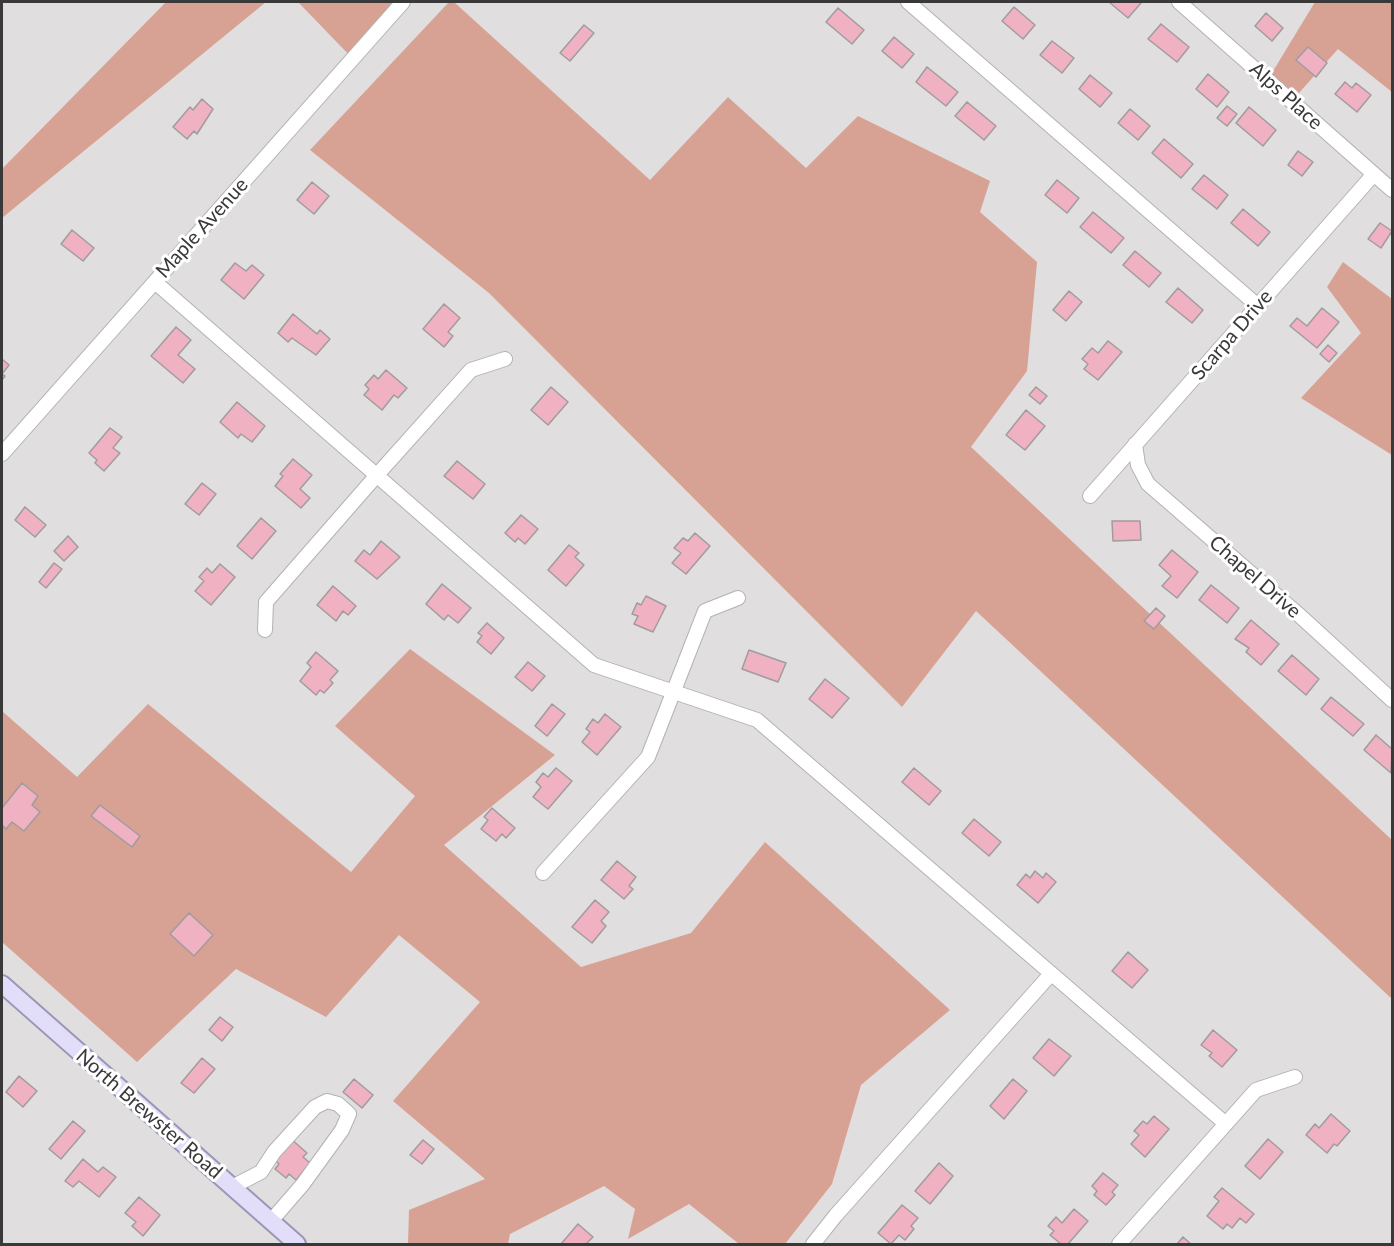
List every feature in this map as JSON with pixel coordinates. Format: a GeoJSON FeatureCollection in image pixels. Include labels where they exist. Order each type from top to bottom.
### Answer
{"type":"FeatureCollection","features":[{"type":"Feature","properties":{"kind":"main road","name":"North Brewster Road"},"geometry":{"type":"LineString","coordinates":[[2,984],[297,1245]]}},
{"type":"Feature","properties":{"kind":"street","name":"Maple Avenue"},"geometry":{"type":"LineString","coordinates":[[2,454],[403,2]]}},
{"type":"Feature","properties":{"kind":"street"},"geometry":{"type":"LineString","coordinates":[[908,2],[1258,306]]}},
{"type":"Feature","properties":{"kind":"street","name":"Alps Place"},"geometry":{"type":"LineString","coordinates":[[1179,2],[1392,190]]}},
{"type":"Feature","properties":{"kind":"street","name":"Scarpa Drive"},"geometry":{"type":"LineString","coordinates":[[1090,496],[1374,174]]}},
{"type":"Feature","properties":{"kind":"street"},"geometry":{"type":"LineString","coordinates":[[154,282],[594,665],[757,720],[1050,975],[1226,1124]]}},
{"type":"Feature","properties":{"kind":"street"},"geometry":{"type":"LineString","coordinates":[[265,630],[266,602],[377,475],[471,370],[505,359]]}},
{"type":"Feature","properties":{"kind":"street","name":"Chapel Drive"},"geometry":{"type":"LineString","coordinates":[[1135,444],[1138,465],[1148,484],[1298,614],[1392,700]]}},
{"type":"Feature","properties":{"kind":"street"},"geometry":{"type":"LineString","coordinates":[[543,873],[648,757],[705,611],[738,598]]}},
{"type":"Feature","properties":{"kind":"street"},"geometry":{"type":"LineString","coordinates":[[813,1245],[836,1215],[1050,975]]}},
{"type":"Feature","properties":{"kind":"street"},"geometry":{"type":"LineString","coordinates":[[1119,1245],[1256,1090],[1295,1077]]}},
{"type":"Feature","properties":{"kind":"street"},"geometry":{"type":"LineString","coordinates":[[232,1187],[261,1172],[274,1152],[315,1107],[327,1101],[338,1104],[349,1114],[342,1130],[303,1184],[271,1221]]}},
{"type":"Feature","properties":{"kind":"shaded area"},"geometry":{"type":"Polygon","coordinates":[[[166,2],[266,2],[2,218],[2,169],[166,2]]]}},
{"type":"Feature","properties":{"kind":"shaded area"},"geometry":{"type":"Polygon","coordinates":[[[298,2],[406,2],[355,61],[298,2]]]}},
{"type":"Feature","properties":{"kind":"shaded area"},"geometry":{"type":"Polygon","coordinates":[[[449,2],[454,2],[650,180],[728,97],[806,168],[858,116],[990,181],[980,212],[1037,262],[1027,371],[971,447],[1392,840],[1392,999],[976,611],[902,707],[489,293],[310,150],[449,2]]]}},
{"type":"Feature","properties":{"kind":"shaded area"},"geometry":{"type":"Polygon","coordinates":[[[1315,2],[1392,2],[1392,92],[1338,49],[1291,102],[1267,81],[1315,2]]]}},
{"type":"Feature","properties":{"kind":"shaded area"},"geometry":{"type":"Polygon","coordinates":[[[1343,262],[1392,299],[1392,455],[1301,398],[1361,333],[1327,287],[1343,262]]]}},
{"type":"Feature","properties":{"kind":"shaded area"},"geometry":{"type":"Polygon","coordinates":[[[410,649],[555,755],[444,845],[581,967],[691,933],[765,842],[950,1010],[861,1085],[832,1184],[785,1244],[739,1244],[689,1204],[628,1239],[635,1209],[604,1186],[510,1234],[508,1244],[408,1244],[409,1210],[485,1179],[393,1101],[480,1002],[399,935],[326,1017],[236,969],[137,1062],[2,942],[2,711],[77,777],[148,704],[351,872],[415,796],[335,726],[410,649]]]}},
{"type":"Feature","properties":{"kind":"building"},"geometry":{"type":"Polygon","coordinates":[[[1109,2],[1139,2],[1141,3],[1128,18],[1109,2]]]}},
{"type":"Feature","properties":{"kind":"building"},"geometry":{"type":"Polygon","coordinates":[[[1014,7],[1035,25],[1023,39],[1002,21],[1014,7]]]}},
{"type":"Feature","properties":{"kind":"building"},"geometry":{"type":"Polygon","coordinates":[[[838,8],[864,30],[852,44],[826,22],[838,8]]]}},
{"type":"Feature","properties":{"kind":"building"},"geometry":{"type":"Polygon","coordinates":[[[1266,13],[1283,28],[1272,41],[1255,26],[1266,13]]]}},
{"type":"Feature","properties":{"kind":"building"},"geometry":{"type":"Polygon","coordinates":[[[1161,24],[1189,47],[1177,62],[1148,39],[1161,24]]]}},
{"type":"Feature","properties":{"kind":"building"},"geometry":{"type":"Polygon","coordinates":[[[584,25],[594,33],[570,61],[560,53],[584,25]]]}},
{"type":"Feature","properties":{"kind":"building"},"geometry":{"type":"Polygon","coordinates":[[[894,37],[914,54],[902,68],[882,51],[894,37]]]}},
{"type":"Feature","properties":{"kind":"building"},"geometry":{"type":"Polygon","coordinates":[[[1052,41],[1074,58],[1062,73],[1040,55],[1052,41]]]}},
{"type":"Feature","properties":{"kind":"building"},"geometry":{"type":"Polygon","coordinates":[[[1308,47],[1327,63],[1316,77],[1296,60],[1308,47]]]}},
{"type":"Feature","properties":{"kind":"building"},"geometry":{"type":"Polygon","coordinates":[[[927,67],[958,92],[946,106],[916,82],[927,67]]]}},
{"type":"Feature","properties":{"kind":"building"},"geometry":{"type":"Polygon","coordinates":[[[1208,74],[1229,92],[1217,107],[1196,89],[1208,74]]]}},
{"type":"Feature","properties":{"kind":"building"},"geometry":{"type":"Polygon","coordinates":[[[1090,75],[1112,93],[1100,107],[1079,89],[1090,75]]]}},
{"type":"Feature","properties":{"kind":"building"},"geometry":{"type":"Polygon","coordinates":[[[1345,82],[1352,88],[1356,83],[1371,95],[1357,112],[1335,94],[1345,82]]]}},
{"type":"Feature","properties":{"kind":"building"},"geometry":{"type":"Polygon","coordinates":[[[202,99],[213,109],[197,134],[194,131],[187,139],[173,127],[190,107],[193,110],[202,99]]]}},
{"type":"Feature","properties":{"kind":"building"},"geometry":{"type":"Polygon","coordinates":[[[967,102],[996,126],[984,140],[955,116],[967,102]]]}},
{"type":"Feature","properties":{"kind":"building"},"geometry":{"type":"Polygon","coordinates":[[[1227,106],[1237,114],[1227,126],[1217,118],[1227,106]]]}},
{"type":"Feature","properties":{"kind":"building"},"geometry":{"type":"Polygon","coordinates":[[[1249,107],[1276,130],[1263,146],[1236,123],[1249,107]]]}},
{"type":"Feature","properties":{"kind":"building"},"geometry":{"type":"Polygon","coordinates":[[[1130,109],[1150,126],[1138,140],[1118,123],[1130,109]]]}},
{"type":"Feature","properties":{"kind":"building"},"geometry":{"type":"Polygon","coordinates":[[[1164,139],[1193,164],[1181,178],[1152,153],[1164,139]]]}},
{"type":"Feature","properties":{"kind":"building"},"geometry":{"type":"Polygon","coordinates":[[[1298,151],[1313,162],[1302,176],[1288,165],[1298,151]]]}},
{"type":"Feature","properties":{"kind":"building"},"geometry":{"type":"Polygon","coordinates":[[[1204,175],[1228,195],[1217,209],[1192,189],[1204,175]]]}},
{"type":"Feature","properties":{"kind":"building"},"geometry":{"type":"Polygon","coordinates":[[[1057,180],[1079,198],[1067,213],[1045,195],[1057,180]]]}},
{"type":"Feature","properties":{"kind":"building"},"geometry":{"type":"Polygon","coordinates":[[[312,182],[329,196],[314,214],[297,200],[312,182]]]}},
{"type":"Feature","properties":{"kind":"building"},"geometry":{"type":"Polygon","coordinates":[[[1243,209],[1270,232],[1258,246],[1231,223],[1243,209]]]}},
{"type":"Feature","properties":{"kind":"building"},"geometry":{"type":"Polygon","coordinates":[[[1093,212],[1124,238],[1111,253],[1080,227],[1093,212]]]}},
{"type":"Feature","properties":{"kind":"building"},"geometry":{"type":"Polygon","coordinates":[[[1380,223],[1392,231],[1381,248],[1368,239],[1380,223]]]}},
{"type":"Feature","properties":{"kind":"building"},"geometry":{"type":"Polygon","coordinates":[[[72,230],[94,248],[83,261],[61,244],[72,230]]]}},
{"type":"Feature","properties":{"kind":"building"},"geometry":{"type":"Polygon","coordinates":[[[1135,251],[1161,273],[1149,287],[1123,265],[1135,251]]]}},
{"type":"Feature","properties":{"kind":"building"},"geometry":{"type":"Polygon","coordinates":[[[235,263],[246,271],[252,265],[264,275],[244,299],[221,280],[235,263]]]}},
{"type":"Feature","properties":{"kind":"building"},"geometry":{"type":"Polygon","coordinates":[[[1178,288],[1203,310],[1192,323],[1166,302],[1178,288]]]}},
{"type":"Feature","properties":{"kind":"building"},"geometry":{"type":"Polygon","coordinates":[[[1069,291],[1082,302],[1066,321],[1053,310],[1069,291]]]}},
{"type":"Feature","properties":{"kind":"building"},"geometry":{"type":"Polygon","coordinates":[[[444,304],[460,318],[448,332],[453,336],[444,347],[423,329],[444,304]]]}},
{"type":"Feature","properties":{"kind":"building"},"geometry":{"type":"Polygon","coordinates":[[[1322,308],[1339,322],[1317,348],[1290,326],[1297,318],[1307,326],[1322,308]]]}},
{"type":"Feature","properties":{"kind":"building"},"geometry":{"type":"Polygon","coordinates":[[[293,314],[317,334],[320,330],[330,339],[316,355],[292,338],[288,342],[278,333],[293,314]]]}},
{"type":"Feature","properties":{"kind":"building"},"geometry":{"type":"Polygon","coordinates":[[[176,327],[191,340],[178,355],[195,369],[183,383],[151,356],[176,327]]]}},
{"type":"Feature","properties":{"kind":"building"},"geometry":{"type":"Polygon","coordinates":[[[1108,341],[1122,352],[1098,380],[1084,369],[1088,364],[1082,359],[1092,348],[1098,353],[1108,341]]]}},
{"type":"Feature","properties":{"kind":"building"},"geometry":{"type":"Polygon","coordinates":[[[1328,345],[1337,353],[1329,362],[1320,354],[1328,345]]]}},
{"type":"Feature","properties":{"kind":"building"},"geometry":{"type":"Polygon","coordinates":[[[2,359],[9,365],[2,374],[2,359]]]}},
{"type":"Feature","properties":{"kind":"building"},"geometry":{"type":"Polygon","coordinates":[[[386,370],[407,388],[398,398],[394,395],[382,410],[364,395],[369,389],[365,385],[374,375],[378,379],[386,370]]]}},
{"type":"Feature","properties":{"kind":"building"},"geometry":{"type":"Polygon","coordinates":[[[551,387],[568,402],[548,425],[531,410],[551,387]]]}},
{"type":"Feature","properties":{"kind":"building"},"geometry":{"type":"Polygon","coordinates":[[[1036,387],[1047,396],[1040,404],[1029,395],[1036,387]]]}},
{"type":"Feature","properties":{"kind":"building"},"geometry":{"type":"Polygon","coordinates":[[[237,402],[265,426],[252,442],[241,434],[238,438],[220,422],[237,402]]]}},
{"type":"Feature","properties":{"kind":"building"},"geometry":{"type":"Polygon","coordinates":[[[1026,410],[1045,426],[1025,450],[1006,435],[1026,410]]]}},
{"type":"Feature","properties":{"kind":"building"},"geometry":{"type":"Polygon","coordinates":[[[110,428],[122,437],[113,448],[120,453],[104,471],[89,453],[110,428]]]}},
{"type":"Feature","properties":{"kind":"building"},"geometry":{"type":"Polygon","coordinates":[[[293,459],[312,475],[300,489],[310,498],[301,508],[275,486],[283,476],[280,474],[293,459]]]}},
{"type":"Feature","properties":{"kind":"building"},"geometry":{"type":"Polygon","coordinates":[[[457,461],[485,484],[473,499],[444,476],[457,461]]]}},
{"type":"Feature","properties":{"kind":"building"},"geometry":{"type":"Polygon","coordinates":[[[202,483],[216,494],[199,515],[185,504],[202,483]]]}},
{"type":"Feature","properties":{"kind":"building"},"geometry":{"type":"Polygon","coordinates":[[[25,507],[46,525],[35,537],[15,520],[25,507]]]}},
{"type":"Feature","properties":{"kind":"building"},"geometry":{"type":"Polygon","coordinates":[[[521,515],[538,529],[525,544],[518,538],[515,542],[505,533],[521,515]]]}},
{"type":"Feature","properties":{"kind":"building"},"geometry":{"type":"Polygon","coordinates":[[[261,518],[276,531],[252,559],[237,546],[261,518]]]}},
{"type":"Feature","properties":{"kind":"building"},"geometry":{"type":"Polygon","coordinates":[[[1112,521],[1140,521],[1141,540],[1113,541],[1112,521]]]}},
{"type":"Feature","properties":{"kind":"building"},"geometry":{"type":"Polygon","coordinates":[[[695,533],[710,546],[686,574],[672,563],[681,553],[674,548],[683,538],[688,541],[695,533]]]}},
{"type":"Feature","properties":{"kind":"building"},"geometry":{"type":"Polygon","coordinates":[[[68,536],[78,547],[64,561],[54,551],[68,536]]]}},
{"type":"Feature","properties":{"kind":"building"},"geometry":{"type":"Polygon","coordinates":[[[381,541],[400,557],[377,579],[355,561],[364,550],[370,555],[381,541]]]}},
{"type":"Feature","properties":{"kind":"building"},"geometry":{"type":"Polygon","coordinates":[[[569,545],[579,553],[575,557],[584,565],[566,586],[548,570],[569,545]]]}},
{"type":"Feature","properties":{"kind":"building"},"geometry":{"type":"Polygon","coordinates":[[[1172,550],[1198,572],[1177,598],[1162,586],[1171,576],[1159,565],[1172,550]]]}},
{"type":"Feature","properties":{"kind":"building"},"geometry":{"type":"Polygon","coordinates":[[[54,563],[62,569],[46,588],[39,582],[54,563]]]}},
{"type":"Feature","properties":{"kind":"building"},"geometry":{"type":"Polygon","coordinates":[[[220,564],[235,577],[211,605],[195,591],[204,581],[199,577],[207,568],[212,573],[220,564]]]}},
{"type":"Feature","properties":{"kind":"building"},"geometry":{"type":"Polygon","coordinates":[[[442,584],[471,608],[458,623],[448,615],[444,620],[426,604],[442,584]]]}},
{"type":"Feature","properties":{"kind":"building"},"geometry":{"type":"Polygon","coordinates":[[[1211,585],[1239,608],[1227,623],[1199,600],[1211,585]]]}},
{"type":"Feature","properties":{"kind":"building"},"geometry":{"type":"Polygon","coordinates":[[[333,586],[356,606],[348,615],[343,611],[336,621],[317,605],[333,586]]]}},
{"type":"Feature","properties":{"kind":"building"},"geometry":{"type":"Polygon","coordinates":[[[646,596],[666,606],[653,632],[634,624],[638,616],[632,614],[637,603],[641,605],[646,596]]]}},
{"type":"Feature","properties":{"kind":"building"},"geometry":{"type":"Polygon","coordinates":[[[1156,608],[1165,616],[1154,629],[1144,621],[1156,608]]]}},
{"type":"Feature","properties":{"kind":"building"},"geometry":{"type":"Polygon","coordinates":[[[1251,620],[1279,644],[1261,665],[1246,652],[1249,648],[1235,639],[1251,620]]]}},
{"type":"Feature","properties":{"kind":"building"},"geometry":{"type":"Polygon","coordinates":[[[487,623],[504,638],[491,654],[477,642],[482,636],[478,633],[487,623]]]}},
{"type":"Feature","properties":{"kind":"building"},"geometry":{"type":"Polygon","coordinates":[[[749,650],[786,663],[778,682],[742,669],[749,650]]]}},
{"type":"Feature","properties":{"kind":"building"},"geometry":{"type":"Polygon","coordinates":[[[316,652],[338,671],[330,680],[333,683],[324,693],[320,690],[316,695],[300,681],[311,667],[307,663],[316,652]]]}},
{"type":"Feature","properties":{"kind":"building"},"geometry":{"type":"Polygon","coordinates":[[[1292,655],[1319,679],[1306,695],[1278,671],[1292,655]]]}},
{"type":"Feature","properties":{"kind":"building"},"geometry":{"type":"Polygon","coordinates":[[[528,662],[545,676],[532,691],[515,677],[528,662]]]}},
{"type":"Feature","properties":{"kind":"building"},"geometry":{"type":"Polygon","coordinates":[[[825,679],[849,698],[832,718],[809,699],[825,679]]]}},
{"type":"Feature","properties":{"kind":"building"},"geometry":{"type":"Polygon","coordinates":[[[1331,697],[1364,724],[1353,736],[1321,709],[1331,697]]]}},
{"type":"Feature","properties":{"kind":"building"},"geometry":{"type":"Polygon","coordinates":[[[552,704],[565,714],[547,736],[535,726],[552,704]]]}},
{"type":"Feature","properties":{"kind":"building"},"geometry":{"type":"Polygon","coordinates":[[[605,714],[621,727],[597,755],[582,742],[590,732],[586,729],[593,719],[598,723],[605,714]]]}},
{"type":"Feature","properties":{"kind":"building"},"geometry":{"type":"Polygon","coordinates":[[[1376,735],[1392,749],[1391,773],[1364,750],[1376,735]]]}},
{"type":"Feature","properties":{"kind":"building"},"geometry":{"type":"Polygon","coordinates":[[[556,768],[572,781],[548,809],[533,797],[541,787],[536,782],[543,773],[548,777],[556,768]]]}},
{"type":"Feature","properties":{"kind":"building"},"geometry":{"type":"Polygon","coordinates":[[[914,768],[941,791],[929,805],[902,782],[914,768]]]}},
{"type":"Feature","properties":{"kind":"building"},"geometry":{"type":"Polygon","coordinates":[[[22,783],[38,796],[32,805],[40,812],[24,831],[12,822],[6,829],[2,825],[2,808],[22,783]]]}},
{"type":"Feature","properties":{"kind":"building"},"geometry":{"type":"Polygon","coordinates":[[[100,805],[140,836],[132,847],[91,816],[100,805]]]}},
{"type":"Feature","properties":{"kind":"building"},"geometry":{"type":"Polygon","coordinates":[[[492,808],[515,828],[506,838],[502,834],[496,841],[481,829],[488,820],[484,817],[492,808]]]}},
{"type":"Feature","properties":{"kind":"building"},"geometry":{"type":"Polygon","coordinates":[[[974,819],[1001,842],[989,856],[962,833],[974,819]]]}},
{"type":"Feature","properties":{"kind":"building"},"geometry":{"type":"Polygon","coordinates":[[[617,861],[636,877],[629,886],[633,889],[624,899],[601,880],[617,861]]]}},
{"type":"Feature","properties":{"kind":"building"},"geometry":{"type":"Polygon","coordinates":[[[1035,871],[1043,878],[1046,873],[1056,882],[1038,903],[1017,885],[1026,874],[1030,878],[1035,871]]]}},
{"type":"Feature","properties":{"kind":"building"},"geometry":{"type":"Polygon","coordinates":[[[595,900],[609,912],[601,921],[606,926],[592,943],[572,927],[595,900]]]}},
{"type":"Feature","properties":{"kind":"building"},"geometry":{"type":"Polygon","coordinates":[[[189,913],[213,935],[194,956],[170,934],[189,913]]]}},
{"type":"Feature","properties":{"kind":"building"},"geometry":{"type":"Polygon","coordinates":[[[1128,952],[1148,970],[1132,988],[1112,971],[1128,952]]]}},
{"type":"Feature","properties":{"kind":"building"},"geometry":{"type":"Polygon","coordinates":[[[220,1017],[233,1027],[222,1041],[209,1030],[220,1017]]]}},
{"type":"Feature","properties":{"kind":"building"},"geometry":{"type":"Polygon","coordinates":[[[1213,1030],[1237,1050],[1222,1067],[1209,1056],[1212,1053],[1201,1045],[1213,1030]]]}},
{"type":"Feature","properties":{"kind":"building"},"geometry":{"type":"Polygon","coordinates":[[[1049,1039],[1071,1056],[1054,1076],[1033,1058],[1049,1039]]]}},
{"type":"Feature","properties":{"kind":"building"},"geometry":{"type":"Polygon","coordinates":[[[202,1058],[215,1069],[194,1093],[181,1083],[202,1058]]]}},
{"type":"Feature","properties":{"kind":"building"},"geometry":{"type":"Polygon","coordinates":[[[19,1076],[37,1091],[23,1107],[6,1092],[19,1076]]]}},
{"type":"Feature","properties":{"kind":"building"},"geometry":{"type":"Polygon","coordinates":[[[354,1079],[373,1095],[362,1108],[343,1092],[354,1079]]]}},
{"type":"Feature","properties":{"kind":"building"},"geometry":{"type":"Polygon","coordinates":[[[1013,1079],[1027,1091],[1004,1119],[990,1106],[1013,1079]]]}},
{"type":"Feature","properties":{"kind":"building"},"geometry":{"type":"Polygon","coordinates":[[[1331,1114],[1350,1131],[1337,1146],[1334,1144],[1327,1153],[1306,1135],[1315,1124],[1319,1128],[1331,1114]]]}},
{"type":"Feature","properties":{"kind":"building"},"geometry":{"type":"Polygon","coordinates":[[[1154,1116],[1169,1129],[1145,1157],[1131,1144],[1139,1135],[1134,1131],[1143,1121],[1147,1124],[1154,1116]]]}},
{"type":"Feature","properties":{"kind":"building"},"geometry":{"type":"Polygon","coordinates":[[[73,1121],[85,1131],[61,1159],[49,1149],[73,1121]]]}},
{"type":"Feature","properties":{"kind":"building"},"geometry":{"type":"Polygon","coordinates":[[[290,1138],[307,1153],[303,1157],[310,1163],[296,1180],[289,1174],[286,1178],[275,1169],[279,1164],[272,1158],[290,1138]]]}},
{"type":"Feature","properties":{"kind":"building"},"geometry":{"type":"Polygon","coordinates":[[[1268,1139],[1283,1152],[1260,1179],[1245,1166],[1268,1139]]]}},
{"type":"Feature","properties":{"kind":"building"},"geometry":{"type":"Polygon","coordinates":[[[423,1140],[434,1149],[422,1164],[410,1155],[423,1140]]]}},
{"type":"Feature","properties":{"kind":"building"},"geometry":{"type":"Polygon","coordinates":[[[83,1159],[98,1172],[103,1167],[116,1177],[99,1197],[79,1181],[73,1187],[65,1181],[83,1159]]]}},
{"type":"Feature","properties":{"kind":"building"},"geometry":{"type":"Polygon","coordinates":[[[939,1163],[953,1176],[930,1204],[915,1191],[939,1163]]]}},
{"type":"Feature","properties":{"kind":"building"},"geometry":{"type":"Polygon","coordinates":[[[1103,1173],[1118,1185],[1112,1192],[1115,1195],[1106,1205],[1094,1195],[1097,1191],[1092,1186],[1103,1173]]]}},
{"type":"Feature","properties":{"kind":"building"},"geometry":{"type":"Polygon","coordinates":[[[1222,1188],[1254,1214],[1246,1223],[1240,1218],[1232,1228],[1227,1224],[1223,1229],[1207,1216],[1219,1201],[1214,1197],[1222,1188]]]}},
{"type":"Feature","properties":{"kind":"building"},"geometry":{"type":"Polygon","coordinates":[[[139,1197],[160,1215],[143,1236],[132,1226],[136,1222],[125,1213],[139,1197]]]}},
{"type":"Feature","properties":{"kind":"building"},"geometry":{"type":"Polygon","coordinates":[[[902,1205],[918,1218],[911,1226],[914,1229],[905,1240],[899,1235],[891,1244],[878,1233],[902,1205]]]}},
{"type":"Feature","properties":{"kind":"building"},"geometry":{"type":"Polygon","coordinates":[[[1074,1209],[1088,1221],[1068,1244],[1061,1244],[1050,1235],[1054,1231],[1048,1226],[1056,1217],[1062,1223],[1074,1209]]]}},
{"type":"Feature","properties":{"kind":"building"},"geometry":{"type":"Polygon","coordinates":[[[578,1224],[593,1237],[586,1244],[561,1244],[578,1224]]]}},
{"type":"Feature","properties":{"kind":"building"},"geometry":{"type":"Polygon","coordinates":[[[1183,1237],[1191,1244],[1177,1244],[1183,1237]]]}}]}
